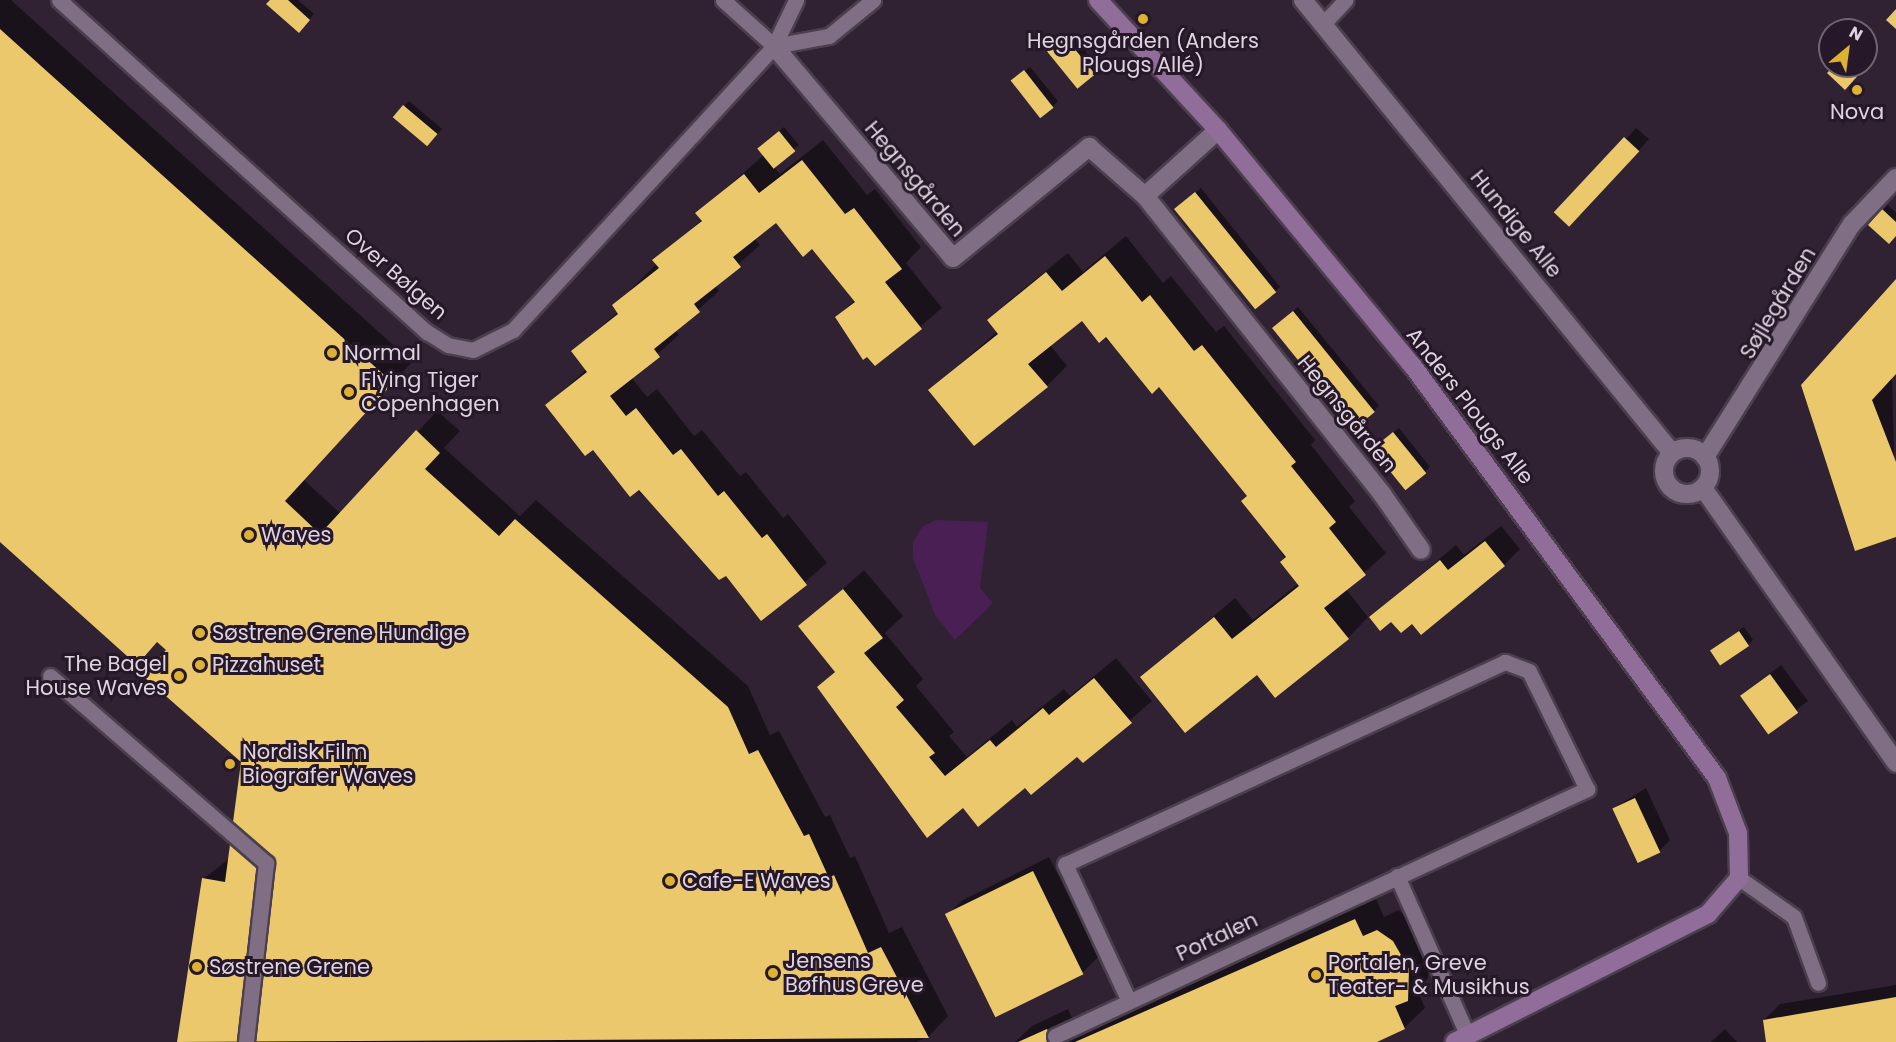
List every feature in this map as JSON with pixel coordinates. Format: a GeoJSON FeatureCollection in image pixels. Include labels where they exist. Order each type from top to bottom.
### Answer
{"type":"FeatureCollection","features":[{"type":"Feature","properties":{"kind":"street","name":"Anders Plougs Alle"},"geometry":{"type":"LineString","coordinates":[[1098,0],[1218,130],[1412,365],[1710,769],[1738,833],[1739,878]]}},
{"type":"Feature","properties":{"kind":"street","name":"Hundige Alle"},"geometry":{"type":"LineString","coordinates":[[1303,0],[1672,453]]}},
{"type":"Feature","properties":{"kind":"street","name":"Hegnsgården"},"geometry":{"type":"LineString","coordinates":[[774,46],[953,258],[1089,147],[1145,196],[1421,550]]}},
{"type":"Feature","properties":{"kind":"street"},"geometry":{"type":"LineString","coordinates":[[1145,196],[1218,130]]}},
{"type":"Feature","properties":{"kind":"street","name":"Søjlegården"},"geometry":{"type":"LineString","coordinates":[[1705,457],[1852,224],[1896,178]]}},
{"type":"Feature","properties":{"kind":"street"},"geometry":{"type":"LineString","coordinates":[[1686,448],[1705,457],[1710,470],[1703,488],[1685,494],[1668,485],[1664,469],[1672,453],[1686,448]]}},
{"type":"Feature","properties":{"kind":"street"},"geometry":{"type":"LineString","coordinates":[[1703,488],[1896,763]]}},
{"type":"Feature","properties":{"kind":"street"},"geometry":{"type":"LineString","coordinates":[[1462,1039],[1708,914],[1739,878]]}},
{"type":"Feature","properties":{"kind":"lane","name":"Over Bølgen"},"geometry":{"type":"LineString","coordinates":[[59,0],[427,332],[448,345],[473,350],[513,330],[774,46],[796,0]]}},
{"type":"Feature","properties":{"kind":"lane"},"geometry":{"type":"LineString","coordinates":[[723,0],[774,46],[829,36],[873,0]]}},
{"type":"Feature","properties":{"kind":"lane"},"geometry":{"type":"LineString","coordinates":[[1323,24],[1345,0]]}},
{"type":"Feature","properties":{"kind":"lane","name":"Portalen"},"geometry":{"type":"LineString","coordinates":[[1055,1036],[1587,789],[1529,671],[1505,662],[1065,864],[1129,1001]]}},
{"type":"Feature","properties":{"kind":"lane"},"geometry":{"type":"LineString","coordinates":[[50,676],[266,863],[246,1042]]}},
{"type":"Feature","properties":{"kind":"lane"},"geometry":{"type":"LineString","coordinates":[[1397,876],[1462,1039]]}},
{"type":"Feature","properties":{"kind":"lane"},"geometry":{"type":"LineString","coordinates":[[1739,878],[1794,917],[1818,983]]}},
{"type":"Feature","properties":{"kind":"shaded area"},"geometry":{"type":"Polygon","coordinates":[[[936,520],[988,522],[980,588],[993,603],[955,640],[935,615],[913,558],[913,542],[922,527],[936,520]]]}},
{"type":"Feature","properties":{"kind":"building"},"geometry":{"type":"Polygon","coordinates":[[[270,0],[288,0],[310,20],[299,33],[266,4],[270,0]]]}},
{"type":"Feature","properties":{"kind":"building"},"geometry":{"type":"Polygon","coordinates":[[[1896,9],[1896,29],[1886,20],[1896,9]]]}},
{"type":"Feature","properties":{"kind":"building","name":"Waves"},"geometry":{"type":"Polygon","coordinates":[[[0,29],[393,383],[285,501],[320,534],[416,430],[440,453],[425,469],[499,536],[515,519],[728,707],[749,754],[758,750],[804,836],[809,834],[829,878],[834,875],[868,953],[881,947],[929,1038],[177,1042],[202,878],[225,882],[241,762],[143,676],[166,650],[157,642],[137,665],[0,542],[0,29]]]}},
{"type":"Feature","properties":{"kind":"building"},"geometry":{"type":"Polygon","coordinates":[[[1065,37],[1095,74],[1077,89],[1047,51],[1065,37]]]}},
{"type":"Feature","properties":{"kind":"building"},"geometry":{"type":"Polygon","coordinates":[[[1024,70],[1054,108],[1040,118],[1011,80],[1024,70]]]}},
{"type":"Feature","properties":{"kind":"building"},"geometry":{"type":"Polygon","coordinates":[[[1832,78],[1856,78],[1845,90],[1832,78]]]}},
{"type":"Feature","properties":{"kind":"building"},"geometry":{"type":"Polygon","coordinates":[[[403,105],[437,134],[427,146],[393,117],[403,105]]]}},
{"type":"Feature","properties":{"kind":"building"},"geometry":{"type":"Polygon","coordinates":[[[779,131],[795,151],[774,169],[757,149],[779,131]]]}},
{"type":"Feature","properties":{"kind":"building"},"geometry":{"type":"Polygon","coordinates":[[[1624,137],[1639,151],[1569,227],[1554,212],[1624,137]]]}},
{"type":"Feature","properties":{"kind":"building"},"geometry":{"type":"Polygon","coordinates":[[[802,160],[845,214],[854,208],[902,269],[885,282],[922,329],[875,366],[867,357],[863,360],[835,317],[855,302],[812,249],[803,257],[776,223],[733,257],[741,267],[694,304],[700,312],[654,349],[660,357],[610,396],[626,416],[636,408],[673,455],[681,449],[718,496],[724,491],[762,538],[767,534],[807,585],[761,621],[726,576],[719,580],[639,490],[630,497],[593,450],[585,456],[545,405],[587,372],[571,351],[618,314],[612,305],[659,268],[652,260],[702,221],[695,213],[744,174],[759,193],[802,160]]]}},
{"type":"Feature","properties":{"kind":"building"},"geometry":{"type":"Polygon","coordinates":[[[1195,192],[1276,292],[1255,309],[1174,209],[1195,192]]]}},
{"type":"Feature","properties":{"kind":"building"},"geometry":{"type":"Polygon","coordinates":[[[1882,209],[1896,222],[1896,236],[1889,244],[1868,225],[1882,209]]]}},
{"type":"Feature","properties":{"kind":"building"},"geometry":{"type":"Polygon","coordinates":[[[1105,256],[1142,302],[1150,295],[1194,351],[1202,345],[1296,462],[1291,466],[1336,522],[1329,528],[1366,575],[1324,608],[1349,639],[1275,698],[1257,675],[1185,733],[1140,677],[1214,617],[1232,639],[1299,586],[1280,562],[1286,557],[1241,501],[1247,496],[1159,387],[1152,394],[1106,337],[1099,343],[1082,321],[1028,364],[1048,387],[974,446],[928,390],[998,334],[987,320],[1046,272],[1062,291],[1105,256]]]}},
{"type":"Feature","properties":{"kind":"building"},"geometry":{"type":"Polygon","coordinates":[[[1896,279],[1896,374],[1872,400],[1896,462],[1896,537],[1855,551],[1801,385],[1896,279]]]}},
{"type":"Feature","properties":{"kind":"building"},"geometry":{"type":"Polygon","coordinates":[[[1293,311],[1375,412],[1354,429],[1272,328],[1293,311]]]}},
{"type":"Feature","properties":{"kind":"building"},"geometry":{"type":"Polygon","coordinates":[[[1393,432],[1426,473],[1405,490],[1372,449],[1393,432]]]}},
{"type":"Feature","properties":{"kind":"building"},"geometry":{"type":"Polygon","coordinates":[[[1485,541],[1505,566],[1421,635],[1412,624],[1401,633],[1391,622],[1380,631],[1369,617],[1440,560],[1448,570],[1485,541]]]}},
{"type":"Feature","properties":{"kind":"building"},"geometry":{"type":"Polygon","coordinates":[[[843,589],[883,638],[864,653],[904,700],[896,707],[935,753],[929,757],[945,776],[990,740],[996,747],[1043,708],[1049,715],[1094,678],[1132,723],[1083,763],[1077,757],[1031,795],[1025,788],[978,827],[963,808],[927,838],[817,687],[835,672],[798,626],[843,589]]]}},
{"type":"Feature","properties":{"kind":"building"},"geometry":{"type":"Polygon","coordinates":[[[1739,631],[1749,646],[1720,665],[1710,651],[1739,631]]]}},
{"type":"Feature","properties":{"kind":"building"},"geometry":{"type":"Polygon","coordinates":[[[1770,674],[1798,713],[1768,735],[1740,696],[1770,674]]]}},
{"type":"Feature","properties":{"kind":"building"},"geometry":{"type":"Polygon","coordinates":[[[1635,798],[1660,852],[1638,863],[1612,809],[1635,798]]]}},
{"type":"Feature","properties":{"kind":"building"},"geometry":{"type":"Polygon","coordinates":[[[1033,871],[1083,974],[995,1017],[945,914],[1033,871]]]}},
{"type":"Feature","properties":{"kind":"building","name":"Portalen, Greve Teater- & Musikhus"},"geometry":{"type":"Polygon","coordinates":[[[1355,919],[1363,936],[1377,930],[1393,941],[1409,969],[1408,1001],[1395,1006],[1405,1029],[1377,1042],[1075,1042],[1355,919]]]}},
{"type":"Feature","properties":{"kind":"building"},"geometry":{"type":"Polygon","coordinates":[[[1896,997],[1896,1042],[1766,1042],[1763,1020],[1896,997]]]}},
{"type":"Feature","properties":{"kind":"building"},"geometry":{"type":"Polygon","coordinates":[[[1047,1029],[1054,1042],[1018,1042],[1047,1029]]]}},
{"type":"Feature","properties":{"kind":"place","name":"Hegnsgården (Anders Plougs Allé)"},"geometry":{"type":"Point","coordinates":[1143,19]}},
{"type":"Feature","properties":{"kind":"place","name":"Nova"},"geometry":{"type":"Point","coordinates":[1857,90]}},
{"type":"Feature","properties":{"kind":"place","name":"Normal"},"geometry":{"type":"Point","coordinates":[332,353]}},
{"type":"Feature","properties":{"kind":"place","name":"Flying Tiger Copenhagen"},"geometry":{"type":"Point","coordinates":[349,392]}},
{"type":"Feature","properties":{"kind":"place","name":"Waves"},"geometry":{"type":"Point","coordinates":[249,535]}},
{"type":"Feature","properties":{"kind":"place","name":"Søstrene Grene Hundige"},"geometry":{"type":"Point","coordinates":[200,633]}},
{"type":"Feature","properties":{"kind":"place","name":"Pizzahuset"},"geometry":{"type":"Point","coordinates":[200,665]}},
{"type":"Feature","properties":{"kind":"place","name":"The Bagel House Waves"},"geometry":{"type":"Point","coordinates":[179,676]}},
{"type":"Feature","properties":{"kind":"place","name":"Nordisk Film Biografer Waves"},"geometry":{"type":"Point","coordinates":[230,764]}},
{"type":"Feature","properties":{"kind":"place","name":"Cafe-E Waves"},"geometry":{"type":"Point","coordinates":[670,881]}},
{"type":"Feature","properties":{"kind":"place","name":"Søstrene Grene"},"geometry":{"type":"Point","coordinates":[197,967]}},
{"type":"Feature","properties":{"kind":"place","name":"Jensens Bøfhus Greve"},"geometry":{"type":"Point","coordinates":[773,973]}},
{"type":"Feature","properties":{"kind":"place","name":"Portalen, Greve Teater- & Musikhus"},"geometry":{"type":"Point","coordinates":[1316,975]}}]}
